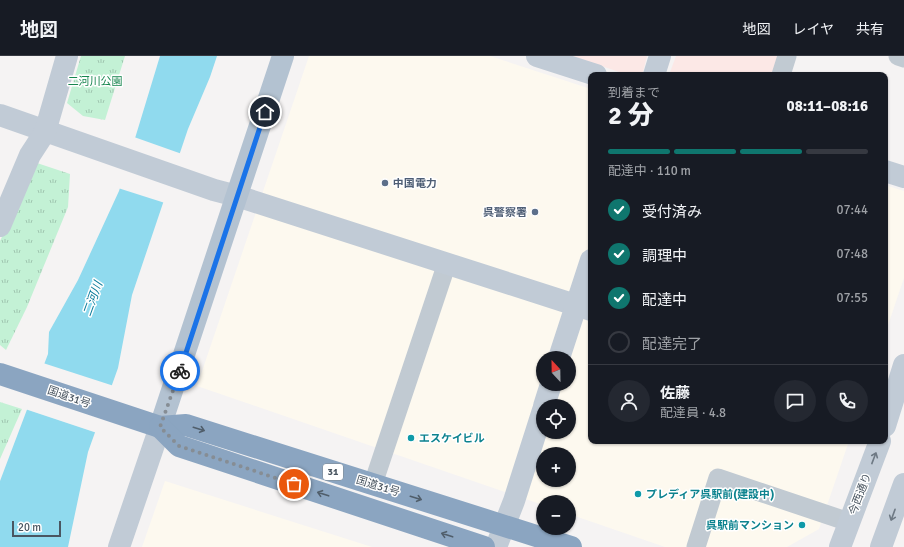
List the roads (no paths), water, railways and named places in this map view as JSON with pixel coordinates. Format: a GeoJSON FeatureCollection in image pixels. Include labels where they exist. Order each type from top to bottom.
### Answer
{"type":"FeatureCollection","features":[{"type":"Feature","properties":{"kind":"highway","name":"国道31号"},"geometry":{"type":"LineString","coordinates":[[0,374],[160,427],[186,425],[571,547]]}},
{"type":"Feature","properties":{"kind":"highway","name":"国道31号"},"geometry":{"type":"LineString","coordinates":[[160,427],[179,446],[484,547]]}},
{"type":"Feature","properties":{"kind":"main road"},"geometry":{"type":"LineString","coordinates":[[160,427],[283,56]]}},
{"type":"Feature","properties":{"kind":"street"},"geometry":{"type":"LineString","coordinates":[[0,226],[30,155],[45,132],[67,56]]}},
{"type":"Feature","properties":{"kind":"street"},"geometry":{"type":"LineString","coordinates":[[537,56],[588,72]]}},
{"type":"Feature","properties":{"kind":"street"},"geometry":{"type":"LineString","coordinates":[[655,72],[660,56]]}},
{"type":"Feature","properties":{"kind":"street"},"geometry":{"type":"LineString","coordinates":[[782,72],[787,56]]}},
{"type":"Feature","properties":{"kind":"street"},"geometry":{"type":"LineString","coordinates":[[898,56],[904,58]]}},
{"type":"Feature","properties":{"kind":"street"},"geometry":{"type":"LineString","coordinates":[[0,115],[214,190],[447,263],[583,308]]}},
{"type":"Feature","properties":{"kind":"street"},"geometry":{"type":"LineString","coordinates":[[888,172],[904,177]]}},
{"type":"Feature","properties":{"kind":"street"},"geometry":{"type":"LineString","coordinates":[[374,484],[447,263]]}},
{"type":"Feature","properties":{"kind":"street"},"geometry":{"type":"LineString","coordinates":[[562,351],[583,308],[588,278]]}},
{"type":"Feature","properties":{"kind":"street"},"geometry":{"type":"LineString","coordinates":[[891,413],[904,365]]}},
{"type":"Feature","properties":{"kind":"street"},"geometry":{"type":"LineString","coordinates":[[119,547],[160,427]]}},
{"type":"Feature","properties":{"kind":"street"},"geometry":{"type":"LineString","coordinates":[[496,547],[514,501],[536,432]]}},
{"type":"Feature","properties":{"kind":"street","name":"今西通り"},"geometry":{"type":"LineString","coordinates":[[840,547],[879,444]]}},
{"type":"Feature","properties":{"kind":"street"},"geometry":{"type":"LineString","coordinates":[[696,547],[718,478],[849,522]]}},
{"type":"Feature","properties":{"kind":"street"},"geometry":{"type":"LineString","coordinates":[[881,547],[904,484]]}},
{"type":"Feature","properties":{"kind":"water","name":"二河川"},"geometry":{"type":"Polygon","coordinates":[[[160,56],[217,56],[210,77],[188,129],[132,295],[118,368],[88,452],[68,547],[0,547],[0,481],[48,354],[49,332],[78,280],[119,191],[160,56]]]}},
{"type":"Feature","properties":{"kind":"place","name":"中国電力"},"geometry":{"type":"Point","coordinates":[385,183]}},
{"type":"Feature","properties":{"kind":"place","name":"呉警察署"},"geometry":{"type":"Point","coordinates":[535,212]}},
{"type":"Feature","properties":{"kind":"place","name":"エスケイビル"},"geometry":{"type":"Point","coordinates":[411,438]}},
{"type":"Feature","properties":{"kind":"place","name":"プレディア呉駅前(建設中)"},"geometry":{"type":"Point","coordinates":[638,494]}},
{"type":"Feature","properties":{"kind":"place","name":"呉駅前マンション"},"geometry":{"type":"Point","coordinates":[802,525]}},
{"type":"Feature","properties":{"kind":"park label","name":"二河川公園"},"geometry":{"type":"Point","coordinates":[95,81]}}]}
